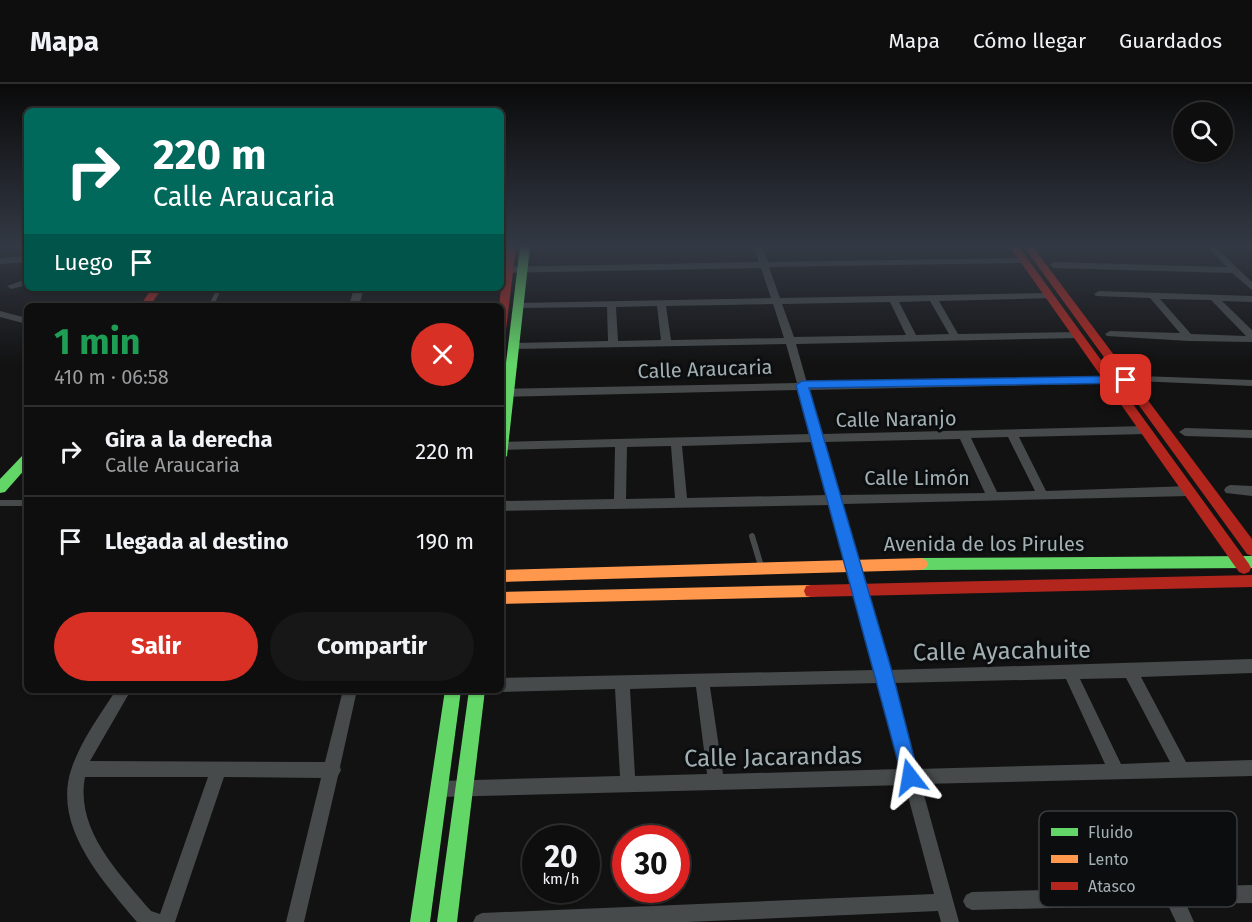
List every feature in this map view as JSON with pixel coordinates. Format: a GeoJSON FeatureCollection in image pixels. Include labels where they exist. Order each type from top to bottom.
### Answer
{"type":"FeatureCollection","features":[{"type":"Feature","properties":{"kind":"street"},"geometry":{"type":"LineString","coordinates":[[503,303],[507,286]]}},
{"type":"Feature","properties":{"kind":"street"},"geometry":{"type":"LineString","coordinates":[[505,393],[514,346],[518,306],[514,286]]}},
{"type":"Feature","properties":{"kind":"street"},"geometry":{"type":"LineString","coordinates":[[771,286],[790,340],[854,564],[950,922]]}},
{"type":"Feature","properties":{"kind":"street"},"geometry":{"type":"LineString","coordinates":[[1042,286],[1190,491],[1246,562],[1252,580]]}},
{"type":"Feature","properties":{"kind":"street"},"geometry":{"type":"LineString","coordinates":[[1057,286],[1252,550]]}},
{"type":"Feature","properties":{"kind":"street"},"geometry":{"type":"LineString","coordinates":[[1099,294],[1252,299]]}},
{"type":"Feature","properties":{"kind":"street"},"geometry":{"type":"LineString","coordinates":[[1152,295],[1189,338]]}},
{"type":"Feature","properties":{"kind":"street"},"geometry":{"type":"LineString","coordinates":[[518,306],[1049,296]]}},
{"type":"Feature","properties":{"kind":"street"},"geometry":{"type":"LineString","coordinates":[[1214,297],[1252,338]]}},
{"type":"Feature","properties":{"kind":"street"},"geometry":{"type":"LineString","coordinates":[[933,298],[955,337]]}},
{"type":"Feature","properties":{"kind":"street"},"geometry":{"type":"LineString","coordinates":[[893,299],[912,338]]}},
{"type":"Feature","properties":{"kind":"street"},"geometry":{"type":"LineString","coordinates":[[611,303],[613,344]]}},
{"type":"Feature","properties":{"kind":"street"},"geometry":{"type":"LineString","coordinates":[[661,303],[666,342]]}},
{"type":"Feature","properties":{"kind":"street"},"geometry":{"type":"LineString","coordinates":[[0,314],[24,320]]}},
{"type":"Feature","properties":{"kind":"street"},"geometry":{"type":"LineString","coordinates":[[0,324],[12,317]]}},
{"type":"Feature","properties":{"kind":"street"},"geometry":{"type":"LineString","coordinates":[[1110,334],[1252,338]]}},
{"type":"Feature","properties":{"kind":"street"},"geometry":{"type":"LineString","coordinates":[[514,346],[1077,335]]}},
{"type":"Feature","properties":{"kind":"street"},"geometry":{"type":"LineString","coordinates":[[1140,379],[1252,383]]}},
{"type":"Feature","properties":{"kind":"street","name":"Calle Araucaria"},"geometry":{"type":"LineString","coordinates":[[505,393],[1126,380]]}},
{"type":"Feature","properties":{"kind":"street","name":"Calle Naranjo"},"geometry":{"type":"LineString","coordinates":[[504,451],[817,438],[1146,430]]}},
{"type":"Feature","properties":{"kind":"street"},"geometry":{"type":"LineString","coordinates":[[1185,432],[1252,434]]}},
{"type":"Feature","properties":{"kind":"street"},"geometry":{"type":"LineString","coordinates":[[1012,435],[1043,496]]}},
{"type":"Feature","properties":{"kind":"street"},"geometry":{"type":"LineString","coordinates":[[964,436],[993,498]]}},
{"type":"Feature","properties":{"kind":"street"},"geometry":{"type":"LineString","coordinates":[[676,444],[681,503]]}},
{"type":"Feature","properties":{"kind":"street"},"geometry":{"type":"LineString","coordinates":[[620,504],[621,445]]}},
{"type":"Feature","properties":{"kind":"street"},"geometry":{"type":"LineString","coordinates":[[0,488],[7,473],[24,461]]}},
{"type":"Feature","properties":{"kind":"street"},"geometry":{"type":"LineString","coordinates":[[1230,490],[1252,491]]}},
{"type":"Feature","properties":{"kind":"street","name":"Calle Limón"},"geometry":{"type":"LineString","coordinates":[[504,506],[834,498],[993,498],[1190,491]]}},
{"type":"Feature","properties":{"kind":"street","name":"Avenida de los Pirules"},"geometry":{"type":"LineString","coordinates":[[504,576],[854,564],[1246,562]]}},
{"type":"Feature","properties":{"kind":"street","name":"Avenida de los Pirules"},"geometry":{"type":"LineString","coordinates":[[504,598],[1252,580]]}},
{"type":"Feature","properties":{"kind":"street","name":"Calle Ayacahuite"},"geometry":{"type":"LineString","coordinates":[[504,685],[884,675],[1070,673],[1252,666]]}},
{"type":"Feature","properties":{"kind":"street"},"geometry":{"type":"LineString","coordinates":[[1130,671],[1182,770]]}},
{"type":"Feature","properties":{"kind":"street"},"geometry":{"type":"LineString","coordinates":[[1070,673],[1117,772]]}},
{"type":"Feature","properties":{"kind":"street"},"geometry":{"type":"LineString","coordinates":[[702,681],[716,782]]}},
{"type":"Feature","properties":{"kind":"street"},"geometry":{"type":"LineString","coordinates":[[622,682],[628,784]]}},
{"type":"Feature","properties":{"kind":"street"},"geometry":{"type":"LineString","coordinates":[[122,693],[79,769],[74,791],[78,815],[88,842],[145,918],[158,922]]}},
{"type":"Feature","properties":{"kind":"street"},"geometry":{"type":"LineString","coordinates":[[295,922],[333,770],[349,693]]}},
{"type":"Feature","properties":{"kind":"street"},"geometry":{"type":"LineString","coordinates":[[420,922],[453,693]]}},
{"type":"Feature","properties":{"kind":"street"},"geometry":{"type":"LineString","coordinates":[[447,922],[477,693]]}},
{"type":"Feature","properties":{"kind":"street","name":"Calle Jacarandas"},"geometry":{"type":"LineString","coordinates":[[439,789],[1252,768]]}},
{"type":"Feature","properties":{"kind":"street"},"geometry":{"type":"LineString","coordinates":[[79,769],[333,770]]}},
{"type":"Feature","properties":{"kind":"street"},"geometry":{"type":"LineString","coordinates":[[166,922],[219,769]]}},
{"type":"Feature","properties":{"kind":"street"},"geometry":{"type":"LineString","coordinates":[[972,901],[1039,899]]}},
{"type":"Feature","properties":{"kind":"street"},"geometry":{"type":"LineString","coordinates":[[482,922],[726,916],[945,902]]}},
{"type":"Feature","properties":{"kind":"street"},"geometry":{"type":"LineString","coordinates":[[1178,907],[1185,922]]}},
{"type":"Feature","properties":{"kind":"lane"},"geometry":{"type":"LineString","coordinates":[[0,503],[24,503]]}},
{"type":"Feature","properties":{"kind":"lane"},"geometry":{"type":"LineString","coordinates":[[753,536],[761,566]]}},
{"type":"Feature","properties":{"kind":"traffic: fast"},"geometry":{"type":"LineString","coordinates":[[504,430],[521,286]]}},
{"type":"Feature","properties":{"kind":"traffic: fast"},"geometry":{"type":"LineString","coordinates":[[0,488],[24,462]]}},
{"type":"Feature","properties":{"kind":"traffic: fast"},"geometry":{"type":"LineString","coordinates":[[921,564],[1252,562]]}},
{"type":"Feature","properties":{"kind":"traffic: fast"},"geometry":{"type":"LineString","coordinates":[[420,922],[453,693]]}},
{"type":"Feature","properties":{"kind":"traffic: fast"},"geometry":{"type":"LineString","coordinates":[[447,922],[477,693]]}},
{"type":"Feature","properties":{"kind":"traffic: slow"},"geometry":{"type":"LineString","coordinates":[[504,576],[921,564]]}},
{"type":"Feature","properties":{"kind":"traffic: slow"},"geometry":{"type":"LineString","coordinates":[[504,598],[811,591]]}},
{"type":"Feature","properties":{"kind":"traffic: jam"},"geometry":{"type":"LineString","coordinates":[[504,305],[506,286]]}},
{"type":"Feature","properties":{"kind":"traffic: jam"},"geometry":{"type":"LineString","coordinates":[[1042,286],[1244,568]]}},
{"type":"Feature","properties":{"kind":"traffic: jam"},"geometry":{"type":"LineString","coordinates":[[1057,286],[1252,550]]}},
{"type":"Feature","properties":{"kind":"traffic: jam"},"geometry":{"type":"LineString","coordinates":[[147,303],[155,291]]}},
{"type":"Feature","properties":{"kind":"traffic: jam"},"geometry":{"type":"LineString","coordinates":[[811,591],[1252,581]]}},
{"type":"Feature","properties":{"kind":"route"},"geometry":{"type":"LineString","coordinates":[[910,777],[854,564],[802,385],[1126,380]]}}]}
